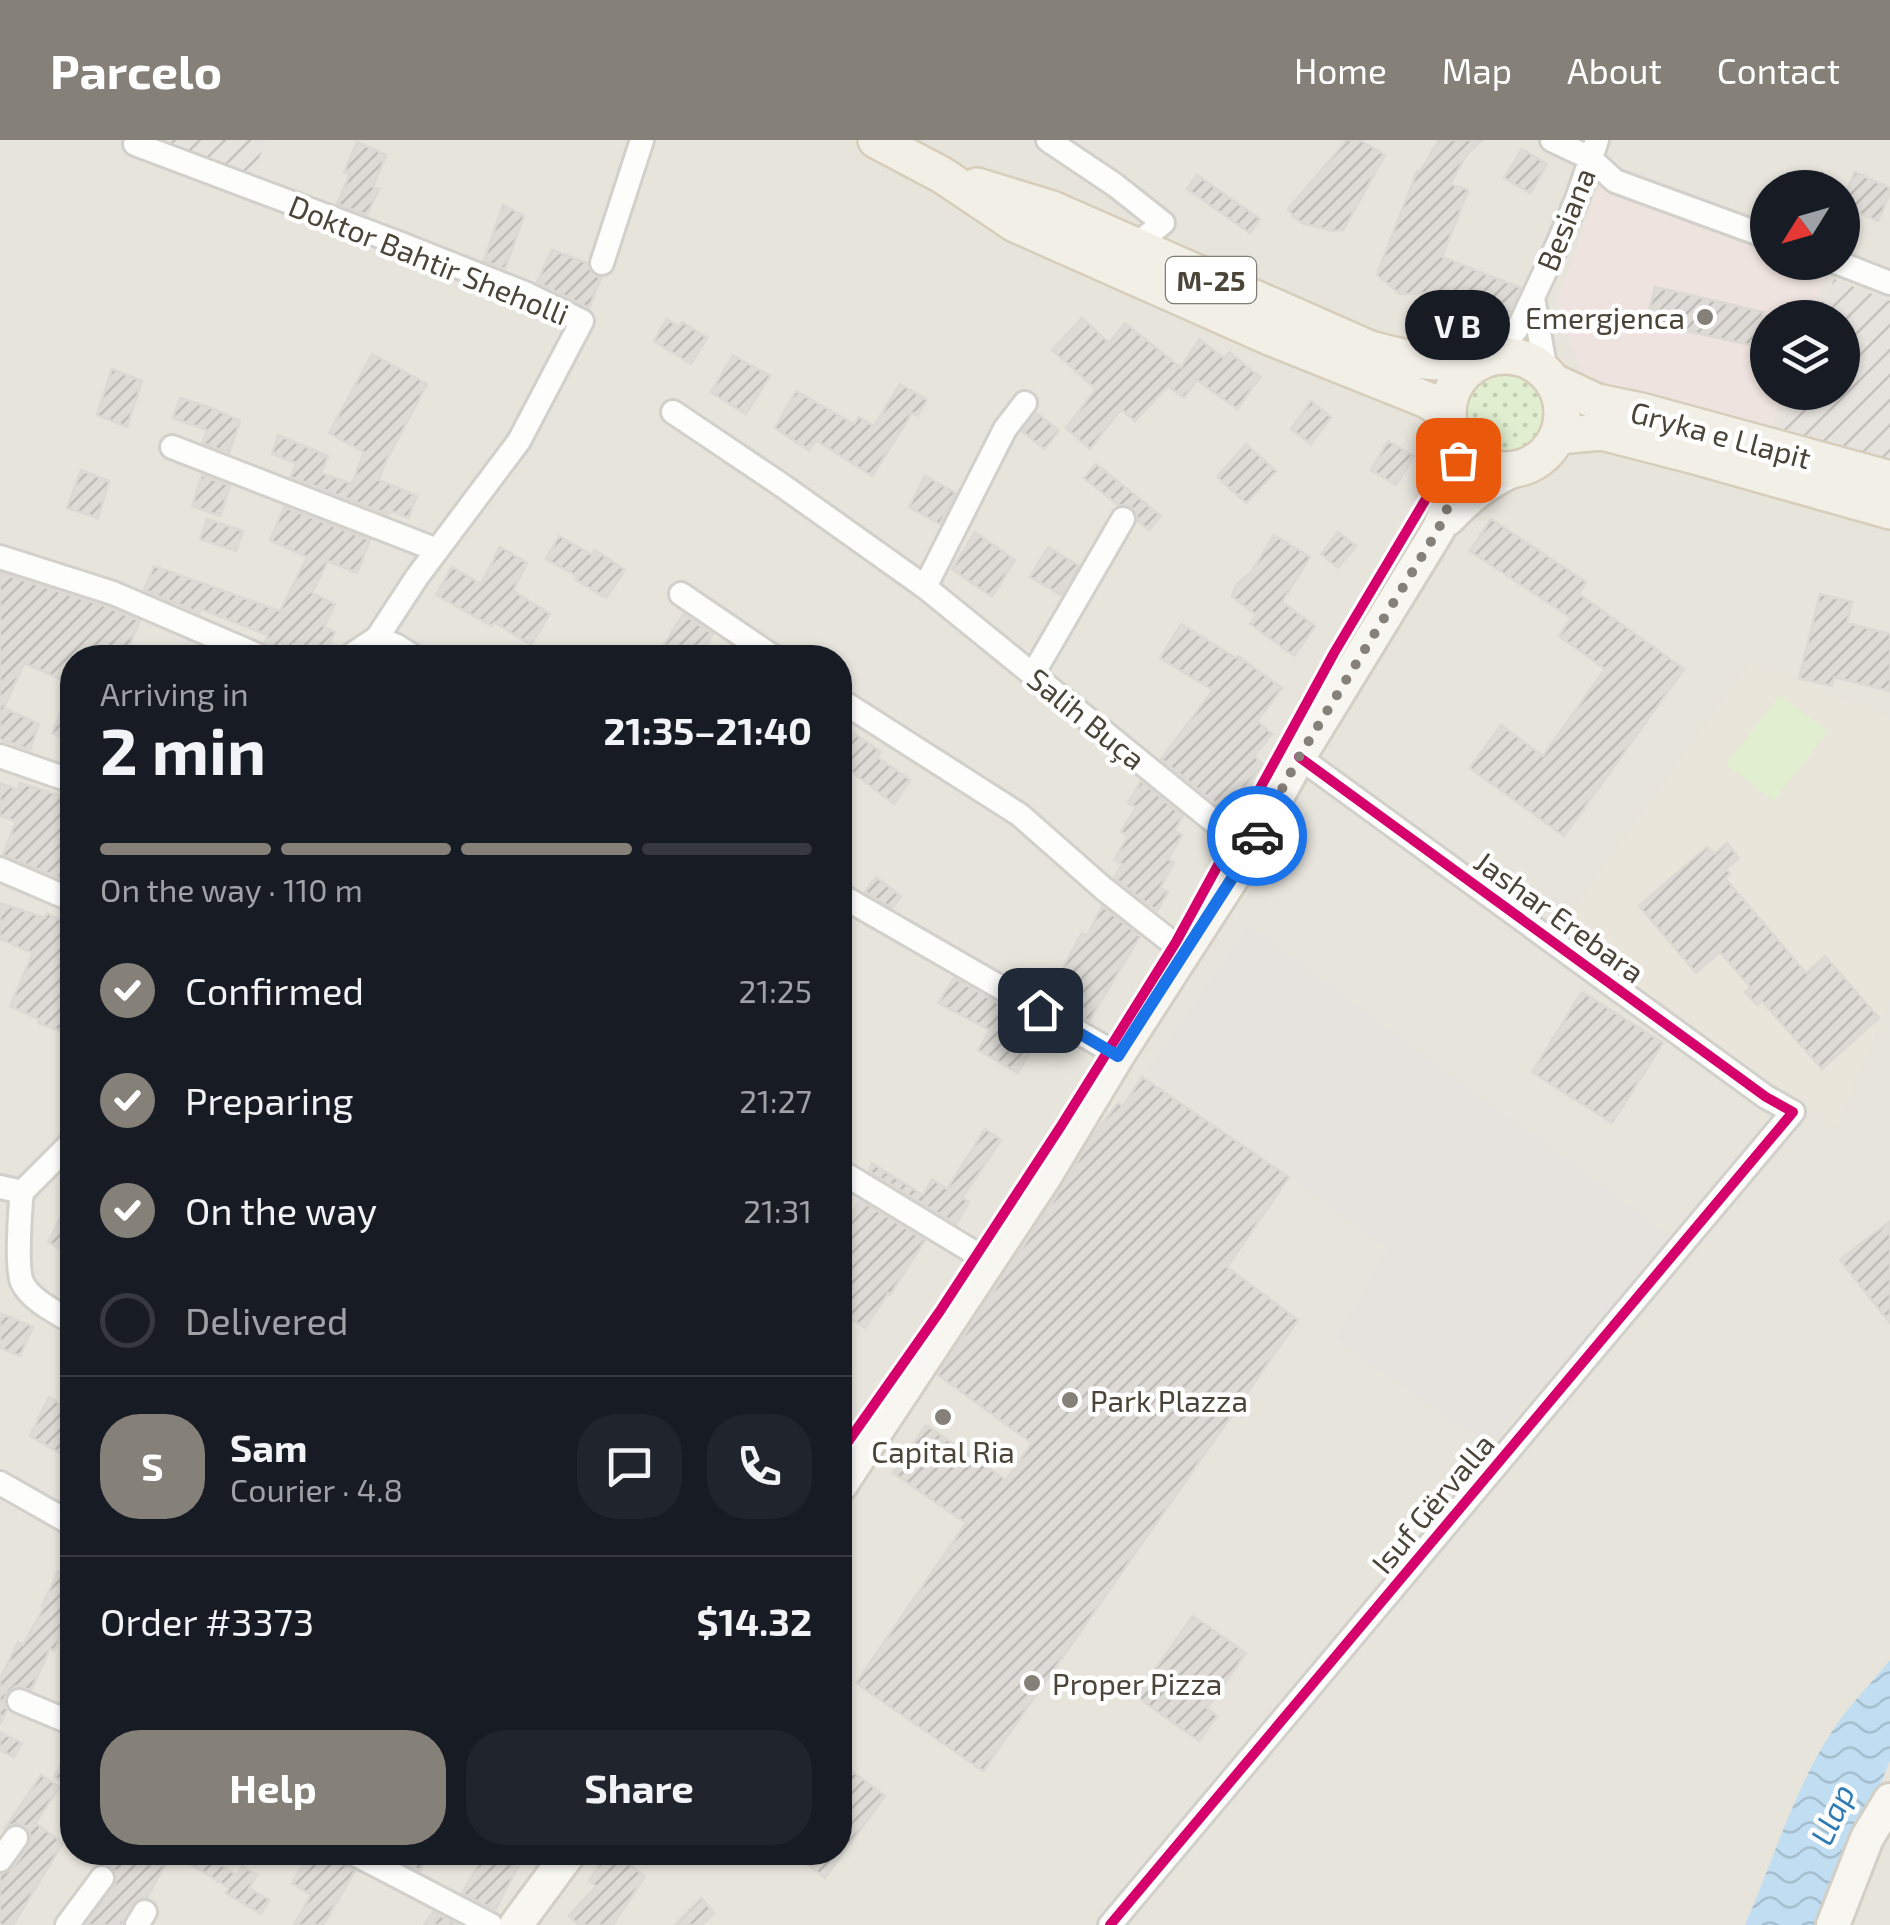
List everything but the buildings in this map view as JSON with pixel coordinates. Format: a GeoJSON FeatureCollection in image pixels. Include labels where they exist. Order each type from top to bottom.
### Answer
{"type":"FeatureCollection","features":[{"type":"Feature","properties":{"kind":"main road","name":"M-25"},"geometry":{"type":"LineString","coordinates":[[876,140],[942,175],[1015,224],[1272,338],[1427,400],[1451,426],[1460,448],[1476,462],[1495,469],[1516,469]]}},
{"type":"Feature","properties":{"kind":"main road","name":"M-25"},"geometry":{"type":"LineString","coordinates":[[942,175],[1052,209],[1370,348],[1444,364],[1523,358],[1550,377]]}},
{"type":"Feature","properties":{"kind":"main road"},"geometry":{"type":"LineString","coordinates":[[852,1468],[1044,1178],[1249,850],[1299,757],[1438,530],[1458,478],[1451,426],[1454,387],[1462,375],[1490,358]]}},
{"type":"Feature","properties":{"kind":"main road"},"geometry":{"type":"LineString","coordinates":[[1438,530],[1482,488],[1542,458],[1558,436],[1562,408],[1560,394],[1550,377]]}},
{"type":"Feature","properties":{"kind":"main road","name":"Gryka e Llapit"},"geometry":{"type":"LineString","coordinates":[[1550,377],[1597,402],[1890,479]]}},
{"type":"Feature","properties":{"kind":"main road","name":"Gryka e Llapit"},"geometry":{"type":"LineString","coordinates":[[1558,436],[1602,432],[1890,510]]}},
{"type":"Feature","properties":{"kind":"main road"},"geometry":{"type":"LineString","coordinates":[[1834,1925],[1867,1838],[1890,1800]]}},
{"type":"Feature","properties":{"kind":"main road"},"geometry":{"type":"LineString","coordinates":[[516,1925],[560,1865]]}},
{"type":"Feature","properties":{"kind":"street"},"geometry":{"type":"LineString","coordinates":[[602,263],[642,140]]}},
{"type":"Feature","properties":{"kind":"street"},"geometry":{"type":"LineString","coordinates":[[1048,140],[1163,223],[1134,246]]}},
{"type":"Feature","properties":{"kind":"street"},"geometry":{"type":"LineString","coordinates":[[1552,140],[1594,149],[1616,181],[1750,229]]}},
{"type":"Feature","properties":{"kind":"street","name":"Doktor Bahtir Sheholli"},"geometry":{"type":"LineString","coordinates":[[136,144],[396,242],[527,294],[582,321],[520,441],[416,576],[377,638]]}},
{"type":"Feature","properties":{"kind":"street","name":"Besiana"},"geometry":{"type":"LineString","coordinates":[[1490,358],[1521,323],[1577,200],[1594,149]]}},
{"type":"Feature","properties":{"kind":"street"},"geometry":{"type":"LineString","coordinates":[[1860,271],[1890,283]]}},
{"type":"Feature","properties":{"kind":"street","name":"Besiana"},"geometry":{"type":"LineString","coordinates":[[1533,298],[1550,377]]}},
{"type":"Feature","properties":{"kind":"street"},"geometry":{"type":"LineString","coordinates":[[925,587],[1005,429],[1025,402]]}},
{"type":"Feature","properties":{"kind":"street","name":"Salih Buça"},"geometry":{"type":"LineString","coordinates":[[676,414],[925,587],[1249,850]]}},
{"type":"Feature","properties":{"kind":"street"},"geometry":{"type":"LineString","coordinates":[[172,447],[438,550]]}},
{"type":"Feature","properties":{"kind":"street"},"geometry":{"type":"LineString","coordinates":[[1033,674],[1123,519]]}},
{"type":"Feature","properties":{"kind":"street"},"geometry":{"type":"LineString","coordinates":[[0,556],[113,592],[234,645]]}},
{"type":"Feature","properties":{"kind":"street"},"geometry":{"type":"LineString","coordinates":[[680,594],[755,645]]}},
{"type":"Feature","properties":{"kind":"street"},"geometry":{"type":"LineString","coordinates":[[366,645],[377,638],[395,645]]}},
{"type":"Feature","properties":{"kind":"street"},"geometry":{"type":"LineString","coordinates":[[852,708],[1020,815],[1184,952]]}},
{"type":"Feature","properties":{"kind":"street"},"geometry":{"type":"LineString","coordinates":[[0,756],[60,778]]}},
{"type":"Feature","properties":{"kind":"street","name":"Jashar Erebara"},"geometry":{"type":"LineString","coordinates":[[1299,757],[1766,1097],[1793,1112]]}},
{"type":"Feature","properties":{"kind":"street"},"geometry":{"type":"LineString","coordinates":[[0,869],[60,895]]}},
{"type":"Feature","properties":{"kind":"street"},"geometry":{"type":"LineString","coordinates":[[852,903],[1118,1056]]}},
{"type":"Feature","properties":{"kind":"street","name":"Isuf Gërvalla"},"geometry":{"type":"LineString","coordinates":[[1110,1925],[1793,1112]]}},
{"type":"Feature","properties":{"kind":"street"},"geometry":{"type":"LineString","coordinates":[[60,1151],[11,1190],[18,1226],[21,1281],[39,1302],[60,1314]]}},
{"type":"Feature","properties":{"kind":"street"},"geometry":{"type":"LineString","coordinates":[[852,1179],[986,1263]]}},
{"type":"Feature","properties":{"kind":"street"},"geometry":{"type":"LineString","coordinates":[[0,1483],[60,1517]]}},
{"type":"Feature","properties":{"kind":"street"},"geometry":{"type":"LineString","coordinates":[[19,1701],[60,1719]]}},
{"type":"Feature","properties":{"kind":"street"},"geometry":{"type":"LineString","coordinates":[[0,1860],[16,1838]]}},
{"type":"Feature","properties":{"kind":"street"},"geometry":{"type":"LineString","coordinates":[[376,1865],[491,1925]]}},
{"type":"Feature","properties":{"kind":"street"},"geometry":{"type":"LineString","coordinates":[[68,1925],[102,1878]]}},
{"type":"Feature","properties":{"kind":"shaded area"},"geometry":{"type":"Polygon","coordinates":[[[0,140],[1890,140],[1890,1925],[0,1925],[0,140]]]}},
{"type":"Feature","properties":{"kind":"shaded area"},"geometry":{"type":"Polygon","coordinates":[[[153,140],[267,140],[250,178],[153,140]]]}},
{"type":"Feature","properties":{"kind":"shaded area"},"geometry":{"type":"Polygon","coordinates":[[[1601,181],[1750,236],[1750,280],[1825,280],[1817,300],[1750,300],[1750,410],[1778,410],[1766,441],[1582,374],[1556,304],[1601,181]]]}},
{"type":"Feature","properties":{"kind":"shaded area"},"geometry":{"type":"Polygon","coordinates":[[[1837,280],[1890,301],[1890,471],[1777,433],[1786,410],[1860,410],[1860,300],[1826,300],[1837,280]]]}},
{"type":"Feature","properties":{"kind":"shaded area"},"geometry":{"type":"Polygon","coordinates":[[[1750,663],[1890,720],[1890,998],[1836,1127],[1559,930],[1750,663]]]}},
{"type":"Feature","properties":{"kind":"shaded area"},"geometry":{"type":"Polygon","coordinates":[[[1248,927],[1669,1236],[1586,1340],[1488,1444],[1336,1339],[1388,1248],[1146,1073],[1248,927]]]}},
{"type":"Feature","properties":{"kind":"green space"},"geometry":{"type":"Polygon","coordinates":[[[1506,374],[1522,377],[1535,386],[1544,399],[1544,431],[1535,444],[1522,453],[1506,456],[1490,453],[1477,444],[1468,431],[1465,415],[1468,399],[1477,386],[1490,377],[1506,374]]]}},
{"type":"Feature","properties":{"kind":"green space"},"geometry":{"type":"Polygon","coordinates":[[[1780,695],[1828,731],[1774,801],[1726,764],[1780,695]]]}},
{"type":"Feature","properties":{"kind":"water","name":"Llap"},"geometry":{"type":"Polygon","coordinates":[[[1890,1660],[1890,1761],[1820,1925],[1745,1925],[1794,1803],[1818,1756],[1844,1714],[1890,1660]]]}},
{"type":"Feature","properties":{"kind":"cycle path"},"geometry":{"type":"LineString","coordinates":[[852,1436],[940,1311],[1176,942],[1334,653],[1433,487]]}},
{"type":"Feature","properties":{"kind":"cycle path"},"geometry":{"type":"LineString","coordinates":[[1110,1925],[1793,1112],[1766,1097],[1299,757]]}},
{"type":"Feature","properties":{"kind":"way so far"},"geometry":{"type":"LineString","coordinates":[[1257,836],[1299,757],[1438,530],[1458,478],[1458,460]]}},
{"type":"Feature","properties":{"kind":"place","name":"Emergjenca"},"geometry":{"type":"Point","coordinates":[1705,317]}},
{"type":"Feature","properties":{"kind":"place","name":"V B"},"geometry":{"type":"Point","coordinates":[1458,460]}},
{"type":"Feature","properties":{"kind":"place","name":"Park Plazza"},"geometry":{"type":"Point","coordinates":[1070,1400]}},
{"type":"Feature","properties":{"kind":"place","name":"Capital Ria"},"geometry":{"type":"Point","coordinates":[943,1417]}},
{"type":"Feature","properties":{"kind":"place","name":"Proper Pizza"},"geometry":{"type":"Point","coordinates":[1032,1683]}},
{"type":"Feature","properties":{"kind":"route"},"geometry":{"type":"LineString","coordinates":[[1040,1010],[1118,1056],[1257,836]]}}]}
